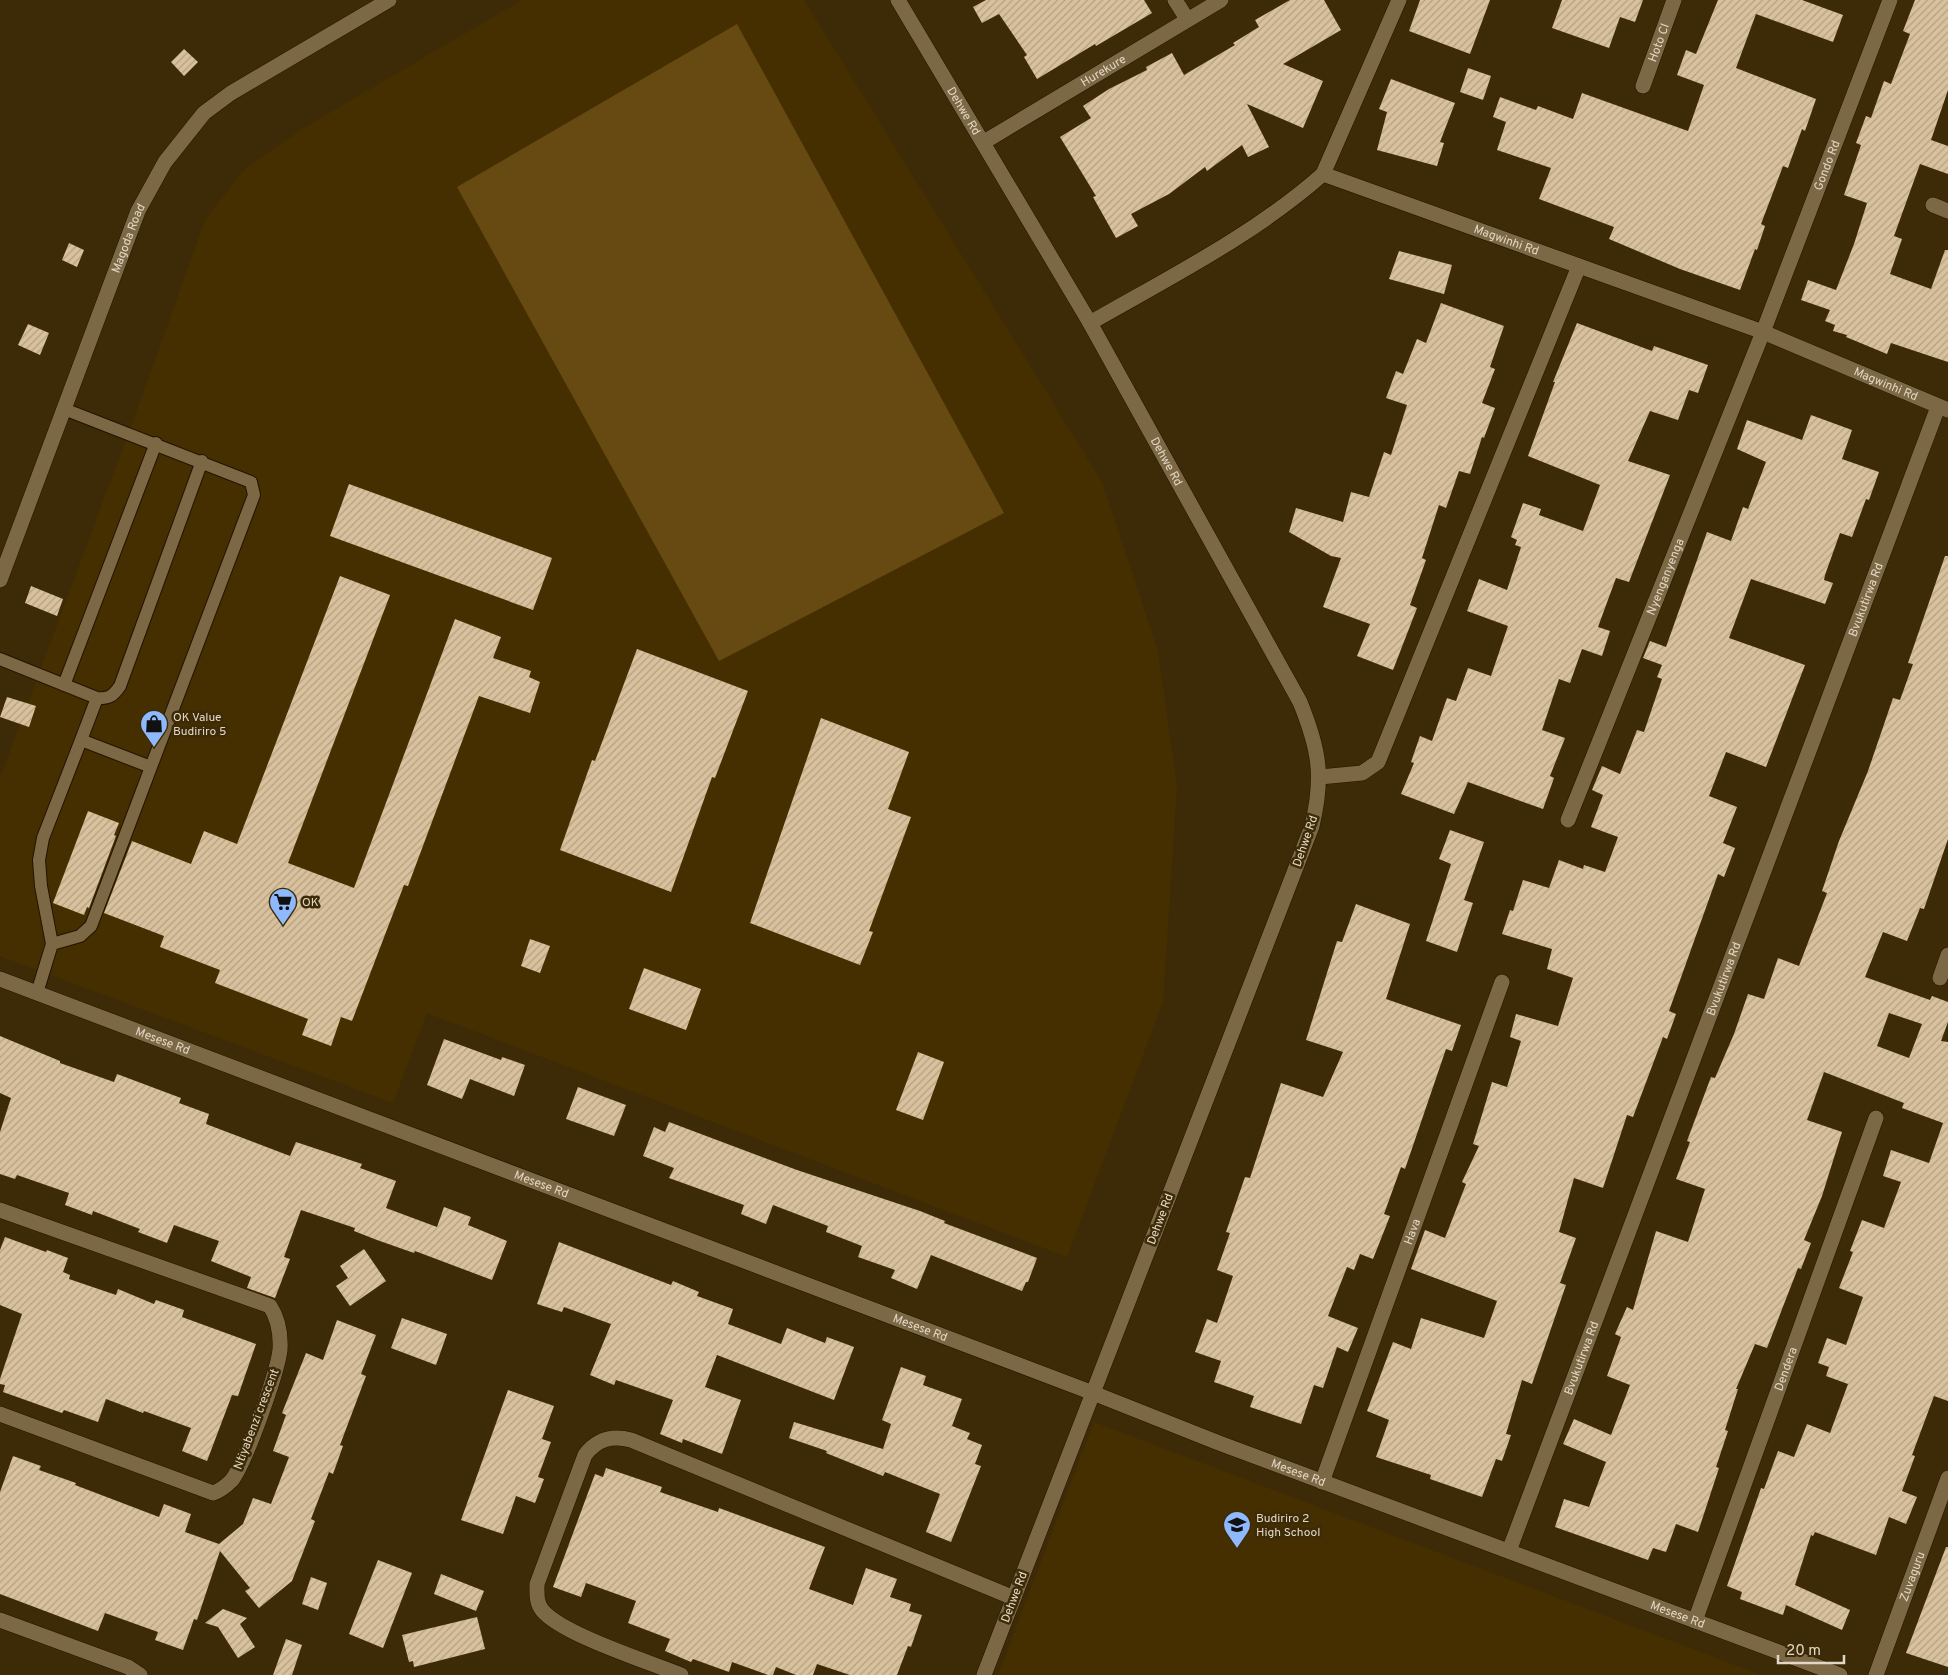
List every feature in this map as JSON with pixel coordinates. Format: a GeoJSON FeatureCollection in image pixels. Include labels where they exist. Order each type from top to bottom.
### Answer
{"type":"FeatureCollection","features":[{"type":"Feature","properties":{"kind":"street","name":"Magoda Road"},"geometry":{"type":"LineString","coordinates":[[0,580],[138,211],[166,162],[204,112],[231,93],[389,0]]}},
{"type":"Feature","properties":{"kind":"street","name":"Dehwe Rd"},"geometry":{"type":"LineString","coordinates":[[898,0],[1090,323],[1300,702],[1314,737],[1320,777],[1312,826],[984,1675]]}},
{"type":"Feature","properties":{"kind":"street"},"geometry":{"type":"LineString","coordinates":[[1176,0],[1187,19]]}},
{"type":"Feature","properties":{"kind":"street","name":"Hurekure"},"geometry":{"type":"LineString","coordinates":[[984,142],[1221,0]]}},
{"type":"Feature","properties":{"kind":"street"},"geometry":{"type":"LineString","coordinates":[[1090,323],[1237,238],[1293,201],[1323,174],[1398,0]]}},
{"type":"Feature","properties":{"kind":"street","name":"Hoto Cl"},"geometry":{"type":"LineString","coordinates":[[1643,86],[1674,0]]}},
{"type":"Feature","properties":{"kind":"street","name":"Gondo Rd"},"geometry":{"type":"LineString","coordinates":[[1763,332],[1890,0]]}},
{"type":"Feature","properties":{"kind":"street","name":"Magwinhi Rd"},"geometry":{"type":"LineString","coordinates":[[1323,174],[1763,332],[1943,408]]}},
{"type":"Feature","properties":{"kind":"street"},"geometry":{"type":"LineString","coordinates":[[1934,205],[1948,211]]}},
{"type":"Feature","properties":{"kind":"street"},"geometry":{"type":"LineString","coordinates":[[1320,777],[1362,773],[1378,762],[1579,266]]}},
{"type":"Feature","properties":{"kind":"street","name":"Nyenganyenga"},"geometry":{"type":"LineString","coordinates":[[1568,820],[1763,332]]}},
{"type":"Feature","properties":{"kind":"street","name":"Bvukutirwa Rd"},"geometry":{"type":"LineString","coordinates":[[1509,1551],[1943,408]]}},
{"type":"Feature","properties":{"kind":"street"},"geometry":{"type":"LineString","coordinates":[[1940,978],[1948,955]]}},
{"type":"Feature","properties":{"kind":"street","name":"Mesese Rd"},"geometry":{"type":"LineString","coordinates":[[0,978],[1093,1393],[1322,1482],[1840,1675]]}},
{"type":"Feature","properties":{"kind":"street","name":"Hava"},"geometry":{"type":"LineString","coordinates":[[1322,1482],[1502,982]]}},
{"type":"Feature","properties":{"kind":"street","name":"Dendera"},"geometry":{"type":"LineString","coordinates":[[1695,1621],[1876,1118]]}},
{"type":"Feature","properties":{"kind":"street","name":"Ntiyabenzi crescent"},"geometry":{"type":"LineString","coordinates":[[0,1210],[270,1306],[278,1318],[280,1333],[280,1350],[275,1372],[243,1460],[231,1481],[217,1492],[213,1493],[0,1414]]}},
{"type":"Feature","properties":{"kind":"street"},"geometry":{"type":"LineString","coordinates":[[681,1675],[566,1628],[549,1616],[539,1604],[537,1584],[585,1455],[590,1448],[610,1437],[631,1440],[1014,1598]]}},
{"type":"Feature","properties":{"kind":"street","name":"Zuvaguru"},"geometry":{"type":"LineString","coordinates":[[1876,1675],[1948,1478]]}},
{"type":"Feature","properties":{"kind":"street"},"geometry":{"type":"LineString","coordinates":[[0,1620],[128,1667],[140,1675]]}},
{"type":"Feature","properties":{"kind":"lane"},"geometry":{"type":"LineString","coordinates":[[52,944],[80,936],[91,926],[254,495],[251,482],[156,443],[64,409]]}},
{"type":"Feature","properties":{"kind":"lane"},"geometry":{"type":"LineString","coordinates":[[64,684],[156,443]]}},
{"type":"Feature","properties":{"kind":"lane"},"geometry":{"type":"LineString","coordinates":[[0,659],[97,698],[105,699],[114,695],[120,686],[202,461]]}},
{"type":"Feature","properties":{"kind":"lane"},"geometry":{"type":"LineString","coordinates":[[37,993],[52,944],[39,860],[43,838],[97,698]]}},
{"type":"Feature","properties":{"kind":"lane"},"geometry":{"type":"LineString","coordinates":[[81,740],[151,766]]}},
{"type":"Feature","properties":{"kind":"shaded area"},"geometry":{"type":"Polygon","coordinates":[[[522,0],[804,0],[1102,482],[1158,651],[1177,786],[1163,1002],[1067,1257],[427,1013],[393,1103],[0,956],[0,778],[143,394],[205,220],[244,170],[302,129],[522,0]]]}},
{"type":"Feature","properties":{"kind":"shaded area"},"geometry":{"type":"Polygon","coordinates":[[[737,24],[1004,513],[719,661],[457,187],[737,24]]]}},
{"type":"Feature","properties":{"kind":"shaded area","name":"Budiriro 2 High School"},"geometry":{"type":"Polygon","coordinates":[[[1094,1422],[1761,1675],[998,1675],[1094,1422]]]}},
{"type":"Feature","properties":{"kind":"building"},"geometry":{"type":"Polygon","coordinates":[[[986,0],[1144,0],[1152,13],[1037,79],[1024,57],[1027,55],[999,14],[982,23],[973,7],[986,0]]]}},
{"type":"Feature","properties":{"kind":"building"},"geometry":{"type":"Polygon","coordinates":[[[1290,0],[1324,0],[1341,30],[1283,64],[1323,81],[1303,128],[1247,104],[1269,147],[1248,157],[1242,145],[1207,171],[1205,167],[1169,194],[1131,214],[1138,226],[1116,238],[1093,197],[1096,196],[1060,137],[1091,118],[1083,106],[1109,89],[1147,70],[1146,67],[1172,53],[1184,75],[1235,45],[1233,43],[1259,27],[1255,20],[1290,0]]]}},
{"type":"Feature","properties":{"kind":"building"},"geometry":{"type":"Polygon","coordinates":[[[1420,0],[1490,0],[1470,54],[1409,31],[1420,0]]]}},
{"type":"Feature","properties":{"kind":"building"},"geometry":{"type":"Polygon","coordinates":[[[1562,0],[1643,0],[1635,22],[1620,17],[1609,48],[1552,28],[1562,0]]]}},
{"type":"Feature","properties":{"kind":"building"},"geometry":{"type":"Polygon","coordinates":[[[1718,0],[1802,0],[1843,15],[1833,42],[1756,14],[1736,68],[1816,99],[1805,131],[1802,129],[1788,168],[1783,166],[1761,224],[1765,226],[1757,250],[1755,249],[1740,290],[1680,269],[1609,239],[1614,227],[1539,199],[1551,168],[1497,150],[1506,122],[1493,117],[1500,97],[1536,110],[1538,106],[1573,119],[1582,93],[1688,131],[1704,85],[1677,75],[1686,50],[1696,54],[1718,0]]]}},
{"type":"Feature","properties":{"kind":"building"},"geometry":{"type":"Polygon","coordinates":[[[1915,0],[1948,0],[1948,90],[1931,140],[1948,146],[1948,174],[1920,164],[1894,236],[1902,239],[1890,274],[1931,289],[1945,250],[1948,250],[1948,362],[1891,343],[1887,354],[1846,337],[1847,335],[1833,331],[1835,325],[1825,321],[1830,310],[1801,300],[1808,280],[1836,290],[1854,244],[1867,203],[1844,195],[1861,145],[1856,143],[1866,116],[1871,118],[1884,81],[1891,84],[1910,34],[1903,31],[1915,0]]]}},
{"type":"Feature","properties":{"kind":"building"},"geometry":{"type":"Polygon","coordinates":[[[184,49],[198,62],[184,76],[171,62],[184,49]]]}},
{"type":"Feature","properties":{"kind":"building"},"geometry":{"type":"Polygon","coordinates":[[[1468,68],[1491,76],[1483,100],[1460,92],[1468,68]]]}},
{"type":"Feature","properties":{"kind":"building"},"geometry":{"type":"Polygon","coordinates":[[[1391,79],[1455,103],[1440,142],[1444,143],[1437,166],[1377,150],[1387,112],[1379,109],[1391,79]]]}},
{"type":"Feature","properties":{"kind":"building"},"geometry":{"type":"Polygon","coordinates":[[[69,243],[84,250],[77,267],[62,260],[69,243]]]}},
{"type":"Feature","properties":{"kind":"building"},"geometry":{"type":"Polygon","coordinates":[[[1399,251],[1452,265],[1444,294],[1389,279],[1399,251]]]}},
{"type":"Feature","properties":{"kind":"building"},"geometry":{"type":"Polygon","coordinates":[[[1441,303],[1504,326],[1490,367],[1495,369],[1482,403],[1495,408],[1484,438],[1482,437],[1470,474],[1459,471],[1446,508],[1439,505],[1422,558],[1426,560],[1410,605],[1417,608],[1393,670],[1357,656],[1370,624],[1323,607],[1341,558],[1331,556],[1289,532],[1296,508],[1343,522],[1351,492],[1369,497],[1384,452],[1391,455],[1407,405],[1386,398],[1396,371],[1403,374],[1417,339],[1426,343],[1441,303]]]}},
{"type":"Feature","properties":{"kind":"building"},"geometry":{"type":"Polygon","coordinates":[[[1577,323],[1652,351],[1654,346],[1708,365],[1698,393],[1689,390],[1678,420],[1650,411],[1628,461],[1670,475],[1629,582],[1616,578],[1598,627],[1610,631],[1602,656],[1582,649],[1570,683],[1559,679],[1542,730],[1565,738],[1550,776],[1554,778],[1543,809],[1468,782],[1454,814],[1401,794],[1414,763],[1411,762],[1420,736],[1432,741],[1447,698],[1456,701],[1468,668],[1491,676],[1508,626],[1467,611],[1479,579],[1507,590],[1521,547],[1515,545],[1517,540],[1511,537],[1523,503],[1541,509],[1539,515],[1583,531],[1600,485],[1528,456],[1555,382],[1553,382],[1577,323]]]}},
{"type":"Feature","properties":{"kind":"building"},"geometry":{"type":"Polygon","coordinates":[[[28,324],[49,333],[40,355],[18,345],[28,324]]]}},
{"type":"Feature","properties":{"kind":"building"},"geometry":{"type":"Polygon","coordinates":[[[1811,415],[1852,430],[1842,459],[1879,472],[1869,500],[1866,499],[1852,537],[1840,533],[1825,575],[1824,580],[1833,583],[1825,604],[1751,579],[1729,638],[1805,665],[1766,767],[1726,752],[1709,796],[1737,807],[1723,843],[1735,848],[1724,877],[1718,874],[1669,1011],[1676,1014],[1667,1039],[1663,1037],[1633,1117],[1627,1115],[1603,1188],[1574,1178],[1559,1232],[1576,1238],[1560,1283],[1566,1285],[1532,1384],[1522,1380],[1506,1434],[1511,1435],[1502,1461],[1496,1459],[1482,1497],[1430,1479],[1431,1475],[1376,1457],[1389,1420],[1367,1411],[1393,1342],[1411,1349],[1421,1318],[1484,1338],[1497,1301],[1411,1269],[1425,1230],[1445,1238],[1466,1184],[1462,1182],[1479,1146],[1473,1144],[1492,1082],[1507,1087],[1521,1041],[1510,1037],[1516,1014],[1558,1026],[1573,978],[1547,969],[1552,949],[1502,934],[1510,910],[1513,911],[1523,880],[1549,888],[1559,860],[1583,869],[1584,865],[1605,872],[1618,837],[1591,827],[1603,795],[1592,790],[1602,766],[1620,774],[1637,730],[1644,732],[1662,679],[1657,677],[1662,665],[1643,658],[1650,641],[1666,647],[1707,532],[1731,541],[1743,507],[1748,509],[1766,462],[1737,449],[1747,420],[1802,440],[1811,415]]]}},
{"type":"Feature","properties":{"kind":"building"},"geometry":{"type":"Polygon","coordinates":[[[349,484],[552,558],[533,610],[330,536],[349,484]]]}},
{"type":"Feature","properties":{"kind":"building"},"geometry":{"type":"Polygon","coordinates":[[[1945,556],[1948,556],[1948,839],[1924,909],[1920,908],[1907,941],[1883,932],[1865,977],[1930,1000],[1932,996],[1948,1002],[1948,1022],[1941,1041],[1948,1042],[1948,1401],[1934,1396],[1912,1455],[1915,1456],[1902,1491],[1917,1497],[1906,1524],[1889,1517],[1876,1555],[1815,1532],[1813,1536],[1811,1535],[1795,1585],[1850,1610],[1842,1630],[1786,1605],[1783,1615],[1740,1599],[1742,1592],[1727,1586],[1761,1488],[1764,1489],[1778,1451],[1794,1457],[1807,1424],[1830,1433],[1848,1384],[1826,1376],[1829,1367],[1818,1363],[1827,1338],[1846,1345],[1863,1297],[1839,1288],[1853,1252],[1850,1251],[1862,1220],[1884,1228],[1901,1182],[1883,1176],[1891,1150],[1929,1163],[1943,1123],[1902,1108],[1904,1103],[1824,1072],[1807,1120],[1842,1132],[1822,1196],[1804,1240],[1811,1243],[1801,1269],[1798,1268],[1767,1348],[1755,1344],[1736,1389],[1738,1389],[1725,1430],[1728,1431],[1716,1467],[1719,1468],[1698,1532],[1676,1524],[1666,1552],[1653,1548],[1648,1560],[1555,1527],[1564,1499],[1589,1507],[1606,1462],[1563,1444],[1574,1419],[1611,1435],[1630,1385],[1607,1376],[1621,1337],[1615,1334],[1627,1307],[1633,1310],[1656,1231],[1688,1242],[1705,1189],[1676,1179],[1690,1142],[1687,1141],[1711,1077],[1715,1078],[1734,1034],[1748,994],[1764,999],[1778,958],[1799,966],[1827,893],[1822,891],[1839,841],[1868,771],[1893,698],[1900,700],[1913,664],[1908,663],[1945,556]],[[1889,1013],[1877,1046],[1909,1058],[1922,1024],[1889,1013]]]}},
{"type":"Feature","properties":{"kind":"building"},"geometry":{"type":"Polygon","coordinates":[[[340,576],[390,595],[288,863],[354,888],[455,619],[501,637],[493,658],[531,671],[529,677],[540,682],[530,713],[479,696],[408,886],[404,885],[352,1021],[341,1017],[331,1046],[302,1035],[308,1019],[215,983],[220,970],[160,947],[164,936],[104,913],[132,841],[191,864],[204,831],[237,844],[340,576]]]}},
{"type":"Feature","properties":{"kind":"building"},"geometry":{"type":"Polygon","coordinates":[[[31,586],[63,599],[57,616],[25,603],[31,586]]]}},
{"type":"Feature","properties":{"kind":"building"},"geometry":{"type":"Polygon","coordinates":[[[637,649],[748,691],[715,778],[712,777],[671,892],[560,850],[592,760],[595,761],[637,649]]]}},
{"type":"Feature","properties":{"kind":"building"},"geometry":{"type":"Polygon","coordinates":[[[7,697],[36,706],[29,727],[0,717],[7,697]]]}},
{"type":"Feature","properties":{"kind":"building"},"geometry":{"type":"Polygon","coordinates":[[[821,718],[909,752],[888,809],[911,817],[869,931],[873,932],[860,965],[750,923],[821,718]]]}},
{"type":"Feature","properties":{"kind":"building"},"geometry":{"type":"Polygon","coordinates":[[[88,811],[119,823],[89,908],[87,907],[84,915],[53,903],[88,811]]]}},
{"type":"Feature","properties":{"kind":"building"},"geometry":{"type":"Polygon","coordinates":[[[1450,830],[1484,842],[1464,900],[1473,903],[1457,952],[1426,941],[1451,864],[1439,859],[1450,830]]]}},
{"type":"Feature","properties":{"kind":"building"},"geometry":{"type":"Polygon","coordinates":[[[1356,904],[1410,924],[1386,999],[1461,1025],[1452,1051],[1446,1049],[1405,1169],[1401,1167],[1384,1214],[1390,1216],[1373,1259],[1360,1254],[1354,1270],[1347,1267],[1328,1316],[1358,1328],[1348,1352],[1337,1347],[1323,1388],[1314,1385],[1301,1424],[1250,1407],[1254,1396],[1214,1382],[1221,1361],[1195,1352],[1207,1319],[1217,1323],[1233,1276],[1217,1270],[1230,1233],[1226,1232],[1245,1177],[1250,1178],[1281,1083],[1323,1097],[1343,1052],[1306,1040],[1337,941],[1342,942],[1356,904]]]}},
{"type":"Feature","properties":{"kind":"building"},"geometry":{"type":"Polygon","coordinates":[[[530,939],[550,946],[540,973],[521,966],[530,939]]]}},
{"type":"Feature","properties":{"kind":"building"},"geometry":{"type":"Polygon","coordinates":[[[644,968],[701,989],[686,1030],[629,1009],[644,968]]]}},
{"type":"Feature","properties":{"kind":"building"},"geometry":{"type":"Polygon","coordinates":[[[0,1036],[60,1061],[60,1063],[114,1082],[117,1074],[181,1098],[179,1103],[209,1114],[206,1124],[290,1156],[296,1142],[362,1164],[360,1168],[396,1181],[386,1208],[437,1227],[444,1207],[471,1217],[468,1225],[507,1241],[492,1280],[415,1251],[414,1253],[377,1240],[354,1231],[355,1228],[301,1210],[284,1257],[290,1259],[275,1298],[247,1288],[251,1277],[211,1261],[219,1241],[174,1225],[167,1243],[138,1232],[140,1229],[93,1211],[92,1215],[65,1205],[69,1193],[17,1175],[15,1179],[0,1174],[0,1132],[11,1098],[0,1093],[0,1036]]]}},
{"type":"Feature","properties":{"kind":"building"},"geometry":{"type":"Polygon","coordinates":[[[444,1039],[501,1060],[502,1057],[525,1065],[514,1096],[470,1079],[462,1099],[427,1085],[444,1039]]]}},
{"type":"Feature","properties":{"kind":"building"},"geometry":{"type":"Polygon","coordinates":[[[918,1052],[944,1062],[923,1120],[896,1110],[918,1052]]]}},
{"type":"Feature","properties":{"kind":"building"},"geometry":{"type":"Polygon","coordinates":[[[578,1087],[626,1105],[614,1136],[566,1119],[578,1087]]]}},
{"type":"Feature","properties":{"kind":"building"},"geometry":{"type":"Polygon","coordinates":[[[669,1122],[797,1170],[920,1211],[945,1221],[944,1223],[1037,1258],[1028,1282],[1026,1282],[1022,1291],[931,1255],[917,1289],[891,1278],[895,1270],[858,1257],[862,1246],[826,1232],[828,1226],[773,1205],[766,1224],[741,1214],[744,1205],[669,1178],[674,1168],[643,1156],[654,1127],[665,1132],[669,1122]]]}},
{"type":"Feature","properties":{"kind":"building"},"geometry":{"type":"Polygon","coordinates":[[[5,1237],[68,1258],[63,1272],[70,1275],[69,1279],[116,1295],[118,1289],[154,1304],[156,1300],[184,1310],[182,1317],[256,1344],[238,1396],[232,1395],[207,1461],[182,1451],[191,1428],[144,1411],[143,1413],[106,1399],[98,1422],[64,1410],[62,1413],[3,1392],[5,1385],[0,1384],[0,1379],[22,1314],[0,1305],[0,1250],[5,1237]]]}},
{"type":"Feature","properties":{"kind":"building"},"geometry":{"type":"Polygon","coordinates":[[[559,1242],[671,1285],[673,1281],[699,1292],[697,1296],[733,1309],[728,1324],[781,1344],[787,1328],[825,1343],[827,1337],[854,1347],[834,1400],[717,1355],[705,1387],[741,1400],[722,1454],[683,1439],[682,1443],[660,1434],[673,1400],[616,1380],[614,1385],[590,1375],[611,1324],[564,1307],[562,1312],[537,1304],[559,1242]]]}},
{"type":"Feature","properties":{"kind":"building"},"geometry":{"type":"Polygon","coordinates":[[[364,1249],[386,1281],[350,1306],[336,1286],[348,1278],[340,1266],[364,1249]]]}},
{"type":"Feature","properties":{"kind":"building"},"geometry":{"type":"Polygon","coordinates":[[[402,1318],[447,1334],[436,1365],[391,1348],[402,1318]]]}},
{"type":"Feature","properties":{"kind":"building"},"geometry":{"type":"Polygon","coordinates":[[[337,1320],[376,1335],[361,1374],[366,1376],[340,1445],[343,1446],[333,1474],[329,1472],[311,1519],[315,1521],[292,1581],[259,1608],[245,1591],[250,1588],[220,1551],[197,1620],[194,1619],[183,1650],[155,1640],[158,1632],[105,1613],[98,1631],[0,1594],[0,1492],[13,1456],[41,1466],[39,1470],[159,1517],[164,1504],[191,1514],[185,1532],[219,1544],[243,1524],[253,1498],[271,1504],[289,1457],[273,1451],[286,1415],[282,1413],[306,1353],[323,1360],[337,1320]]]}},
{"type":"Feature","properties":{"kind":"building"},"geometry":{"type":"Polygon","coordinates":[[[901,1367],[926,1376],[923,1385],[962,1399],[952,1426],[970,1433],[967,1439],[982,1445],[975,1464],[981,1466],[951,1542],[926,1532],[940,1494],[885,1472],[883,1476],[826,1453],[827,1451],[789,1438],[794,1422],[883,1449],[891,1424],[882,1420],[901,1367]]]}},
{"type":"Feature","properties":{"kind":"building"},"geometry":{"type":"Polygon","coordinates":[[[508,1390],[554,1406],[542,1439],[551,1442],[538,1477],[544,1479],[535,1503],[516,1496],[503,1534],[461,1520],[508,1390]]]}},
{"type":"Feature","properties":{"kind":"building"},"geometry":{"type":"Polygon","coordinates":[[[606,1468],[662,1487],[660,1492],[718,1512],[719,1508],[825,1547],[809,1589],[853,1605],[866,1568],[897,1579],[890,1597],[911,1604],[909,1611],[922,1615],[911,1647],[908,1646],[897,1675],[850,1675],[817,1664],[813,1675],[796,1675],[776,1667],[773,1675],[768,1675],[732,1662],[729,1672],[693,1659],[691,1662],[665,1651],[670,1639],[628,1623],[636,1601],[586,1583],[581,1597],[553,1587],[595,1474],[603,1477],[606,1468]]]}},
{"type":"Feature","properties":{"kind":"building"},"geometry":{"type":"Polygon","coordinates":[[[1946,1547],[1948,1547],[1948,1667],[1906,1653],[1946,1547]]]}},
{"type":"Feature","properties":{"kind":"building"},"geometry":{"type":"Polygon","coordinates":[[[378,1560],[412,1573],[383,1648],[349,1634],[378,1560]]]}},
{"type":"Feature","properties":{"kind":"building"},"geometry":{"type":"Polygon","coordinates":[[[441,1574],[484,1591],[476,1611],[434,1594],[441,1574]]]}},
{"type":"Feature","properties":{"kind":"building"},"geometry":{"type":"Polygon","coordinates":[[[311,1577],[327,1583],[318,1610],[302,1604],[311,1577]]]}},
{"type":"Feature","properties":{"kind":"building"},"geometry":{"type":"Polygon","coordinates":[[[223,1609],[247,1618],[240,1624],[255,1647],[238,1658],[218,1627],[205,1623],[223,1609]]]}},
{"type":"Feature","properties":{"kind":"building"},"geometry":{"type":"Polygon","coordinates":[[[477,1617],[485,1649],[414,1667],[413,1661],[409,1662],[402,1635],[477,1617]]]}},
{"type":"Feature","properties":{"kind":"building"},"geometry":{"type":"Polygon","coordinates":[[[286,1639],[302,1645],[292,1675],[273,1675],[286,1639]]]}},
{"type":"Feature","properties":{"kind":"place","name":"OK Value Budiriro 5"},"geometry":{"type":"Point","coordinates":[154,748]}},
{"type":"Feature","properties":{"kind":"place","name":"OK"},"geometry":{"type":"Point","coordinates":[283,926]}},
{"type":"Feature","properties":{"kind":"place","name":"Budiriro 2 High School"},"geometry":{"type":"Point","coordinates":[1237,1549]}}]}
